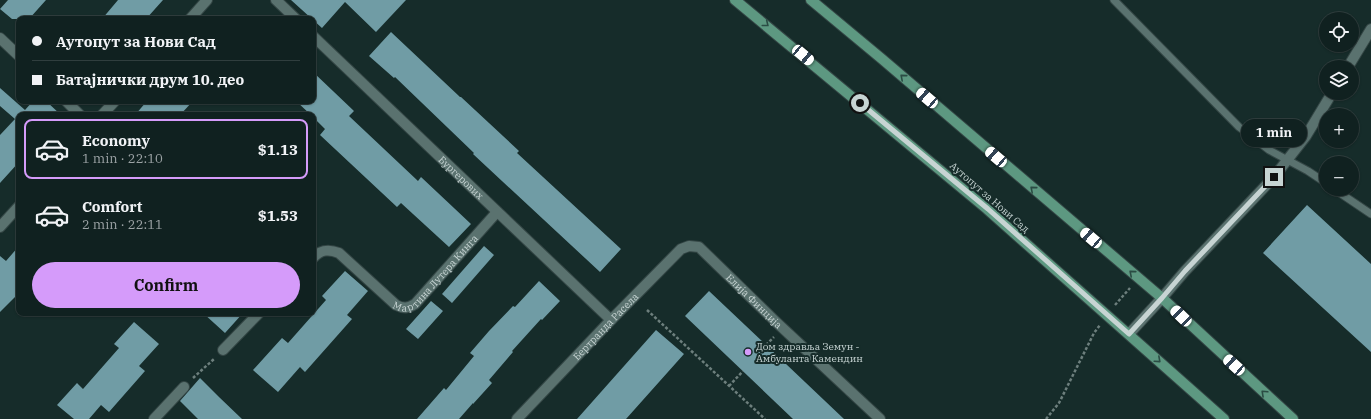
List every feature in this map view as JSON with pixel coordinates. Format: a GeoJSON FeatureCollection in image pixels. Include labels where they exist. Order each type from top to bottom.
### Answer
{"type":"FeatureCollection","features":[{"type":"Feature","properties":{"kind":"main road","name":"Аутопут за Нови Сад"},"geometry":{"type":"LineString","coordinates":[[735,0],[988,209],[1224,419]]}},
{"type":"Feature","properties":{"kind":"main road"},"geometry":{"type":"LineString","coordinates":[[811,0],[1162,298],[1293,419]]}},
{"type":"Feature","properties":{"kind":"street"},"geometry":{"type":"LineString","coordinates":[[193,16],[207,0]]}},
{"type":"Feature","properties":{"kind":"street"},"geometry":{"type":"LineString","coordinates":[[276,0],[293,16]]}},
{"type":"Feature","properties":{"kind":"street"},"geometry":{"type":"LineString","coordinates":[[1352,60],[1371,29]]}},
{"type":"Feature","properties":{"kind":"street"},"geometry":{"type":"LineString","coordinates":[[0,38],[16,53]]}},
{"type":"Feature","properties":{"kind":"street","name":"Бургерових"},"geometry":{"type":"LineString","coordinates":[[316,39],[611,320]]}},
{"type":"Feature","properties":{"kind":"street"},"geometry":{"type":"LineString","coordinates":[[1129,334],[1185,271],[1274,177],[1306,136],[1328,100]]}},
{"type":"Feature","properties":{"kind":"street"},"geometry":{"type":"LineString","coordinates":[[69,104],[77,112]]}},
{"type":"Feature","properties":{"kind":"street"},"geometry":{"type":"LineString","coordinates":[[105,112],[112,104]]}},
{"type":"Feature","properties":{"kind":"street"},"geometry":{"type":"LineString","coordinates":[[0,227],[16,209]]}},
{"type":"Feature","properties":{"kind":"street","name":"Мартина Лутера Кинга"},"geometry":{"type":"LineString","coordinates":[[316,255],[323,251],[331,250],[339,253],[396,305],[402,308],[409,308],[416,304],[497,212]]}},
{"type":"Feature","properties":{"kind":"street","name":"Бертранда Расела"},"geometry":{"type":"LineString","coordinates":[[518,419],[680,249],[694,245],[699,247]]}},
{"type":"Feature","properties":{"kind":"street","name":"Елија Финција"},"geometry":{"type":"LineString","coordinates":[[699,247],[774,320],[880,419]]}},
{"type":"Feature","properties":{"kind":"street"},"geometry":{"type":"LineString","coordinates":[[223,350],[256,316]]}},
{"type":"Feature","properties":{"kind":"street"},"geometry":{"type":"LineString","coordinates":[[154,419],[184,387]]}},
{"type":"Feature","properties":{"kind":"lane"},"geometry":{"type":"LineString","coordinates":[[1114,0],[1240,127],[1269,150],[1319,179]]}},
{"type":"Feature","properties":{"kind":"lane"},"geometry":{"type":"LineString","coordinates":[[1344,196],[1371,214]]}},
{"type":"Feature","properties":{"kind":"path"},"geometry":{"type":"LineString","coordinates":[[1046,419],[1059,403],[1094,333],[1107,314],[1138,278]]}},
{"type":"Feature","properties":{"kind":"path"},"geometry":{"type":"LineString","coordinates":[[647,310],[765,419]]}},
{"type":"Feature","properties":{"kind":"path"},"geometry":{"type":"LineString","coordinates":[[184,387],[223,350]]}},
{"type":"Feature","properties":{"kind":"path"},"geometry":{"type":"LineString","coordinates":[[729,386],[743,371]]}},
{"type":"Feature","properties":{"kind":"building"},"geometry":{"type":"Polygon","coordinates":[[[8,0],[46,0],[32,16],[16,16],[16,19],[12,19],[0,9],[8,0]]]}},
{"type":"Feature","properties":{"kind":"building"},"geometry":{"type":"Polygon","coordinates":[[[118,0],[163,0],[149,16],[105,16],[118,0]]]}},
{"type":"Feature","properties":{"kind":"building"},"geometry":{"type":"Polygon","coordinates":[[[291,0],[406,0],[376,32],[345,2],[322,28],[316,23],[316,16],[309,16],[291,0]]]}},
{"type":"Feature","properties":{"kind":"building"},"geometry":{"type":"Polygon","coordinates":[[[391,32],[519,151],[517,153],[621,249],[600,272],[473,154],[474,153],[395,77],[394,78],[369,56],[391,32]]]}},
{"type":"Feature","properties":{"kind":"building"},"geometry":{"type":"Polygon","coordinates":[[[316,75],[354,111],[349,116],[418,181],[421,177],[471,224],[449,247],[401,203],[397,207],[320,135],[325,129],[316,120],[316,112],[308,112],[299,104],[316,104],[316,75]]]}},
{"type":"Feature","properties":{"kind":"building"},"geometry":{"type":"Polygon","coordinates":[[[0,88],[16,102],[16,104],[18,104],[25,110],[30,104],[49,104],[58,112],[16,112],[16,165],[0,183],[0,135],[15,119],[0,106],[0,88]]]}},
{"type":"Feature","properties":{"kind":"building"},"geometry":{"type":"Polygon","coordinates":[[[144,104],[190,104],[183,112],[138,112],[144,104]]]}},
{"type":"Feature","properties":{"kind":"building"},"geometry":{"type":"Polygon","coordinates":[[[1307,205],[1371,264],[1371,352],[1263,253],[1307,205]]]}},
{"type":"Feature","properties":{"kind":"building"},"geometry":{"type":"Polygon","coordinates":[[[484,246],[494,255],[452,303],[442,294],[484,246]]]}},
{"type":"Feature","properties":{"kind":"building"},"geometry":{"type":"Polygon","coordinates":[[[16,249],[16,296],[0,312],[0,256],[6,261],[16,249]]]}},
{"type":"Feature","properties":{"kind":"building"},"geometry":{"type":"Polygon","coordinates":[[[345,271],[368,291],[347,315],[352,319],[305,372],[300,367],[278,392],[253,370],[282,338],[288,343],[312,316],[316,316],[316,311],[326,300],[322,296],[345,271]]]}},
{"type":"Feature","properties":{"kind":"building"},"geometry":{"type":"Polygon","coordinates":[[[539,281],[560,301],[542,320],[541,319],[512,351],[513,352],[489,380],[492,383],[459,419],[417,419],[444,388],[446,390],[474,356],[470,353],[489,331],[513,306],[515,307],[539,281]]]}},
{"type":"Feature","properties":{"kind":"building","name":"Дом здравља Земун - Амбуланта Камендин"},"geometry":{"type":"Polygon","coordinates":[[[709,291],[844,419],[793,419],[685,316],[709,291]]]}},
{"type":"Feature","properties":{"kind":"building"},"geometry":{"type":"Polygon","coordinates":[[[431,301],[443,311],[418,339],[406,329],[431,301]]]}},
{"type":"Feature","properties":{"kind":"building"},"geometry":{"type":"Polygon","coordinates":[[[206,316],[240,316],[225,333],[206,316]]]}},
{"type":"Feature","properties":{"kind":"building"},"geometry":{"type":"Polygon","coordinates":[[[134,322],[159,344],[139,366],[145,371],[109,412],[101,405],[89,419],[74,419],[57,405],[77,383],[83,389],[119,348],[114,344],[134,322]]]}},
{"type":"Feature","properties":{"kind":"building"},"geometry":{"type":"Polygon","coordinates":[[[656,330],[684,354],[626,419],[577,419],[656,330]]]}},
{"type":"Feature","properties":{"kind":"building"},"geometry":{"type":"Polygon","coordinates":[[[200,378],[242,419],[198,419],[180,401],[200,378]]]}},
{"type":"Feature","properties":{"kind":"place","name":"Дом здравља Земун - Амбуланта Камендин"},"geometry":{"type":"Point","coordinates":[748,352]}},
{"type":"Feature","properties":{"kind":"route"},"geometry":{"type":"LineString","coordinates":[[860,103],[988,209],[1129,334],[1185,271],[1274,177]]}}]}
